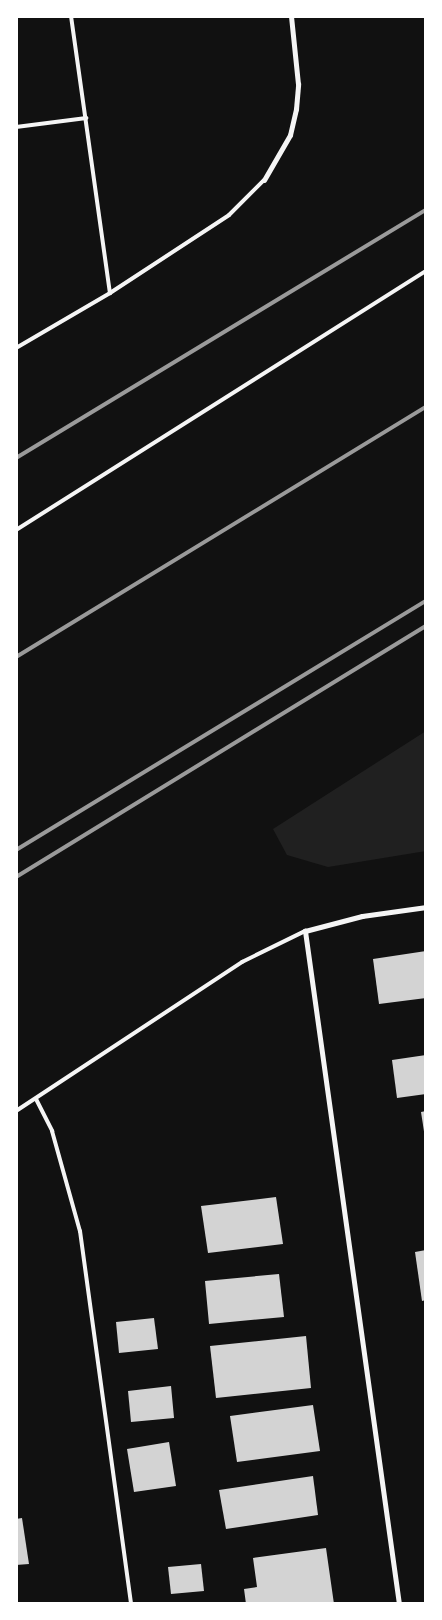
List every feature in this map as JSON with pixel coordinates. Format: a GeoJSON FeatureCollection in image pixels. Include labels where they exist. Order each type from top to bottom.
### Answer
{"type":"FeatureCollection","features":[{"type":"Feature","properties":{"kind":"street"},"geometry":{"type":"LineString","coordinates":[[264,180],[286,143],[296,109],[298,84],[291,16]]}},
{"type":"Feature","properties":{"kind":"street"},"geometry":{"type":"LineString","coordinates":[[399,1604],[305,931],[362,916],[426,907]]}},
{"type":"Feature","properties":{"kind":"lane"},"geometry":{"type":"LineString","coordinates":[[71,16],[110,293]]}},
{"type":"Feature","properties":{"kind":"lane"},"geometry":{"type":"LineString","coordinates":[[16,127],[86,118]]}},
{"type":"Feature","properties":{"kind":"lane"},"geometry":{"type":"LineString","coordinates":[[16,348],[110,293],[229,215],[264,180]]}},
{"type":"Feature","properties":{"kind":"lane"},"geometry":{"type":"LineString","coordinates":[[16,530],[426,271]]}},
{"type":"Feature","properties":{"kind":"lane"},"geometry":{"type":"LineString","coordinates":[[16,1111],[242,962],[305,931]]}},
{"type":"Feature","properties":{"kind":"lane"},"geometry":{"type":"LineString","coordinates":[[36,1099],[52,1131],[80,1231],[131,1604]]}},
{"type":"Feature","properties":{"kind":"shaded area"},"geometry":{"type":"Polygon","coordinates":[[[426,731],[426,851],[328,867],[287,855],[273,829],[426,731]]]}},
{"type":"Feature","properties":{"kind":"building"},"geometry":{"type":"Polygon","coordinates":[[[426,951],[426,998],[379,1004],[373,959],[426,951]]]}},
{"type":"Feature","properties":{"kind":"building"},"geometry":{"type":"Polygon","coordinates":[[[426,1055],[426,1094],[397,1098],[392,1060],[426,1055]]]}},
{"type":"Feature","properties":{"kind":"building"},"geometry":{"type":"Polygon","coordinates":[[[426,1111],[426,1138],[425,1138],[421,1112],[426,1111]]]}},
{"type":"Feature","properties":{"kind":"building"},"geometry":{"type":"Polygon","coordinates":[[[276,1197],[283,1244],[208,1253],[201,1206],[276,1197]]]}},
{"type":"Feature","properties":{"kind":"building"},"geometry":{"type":"Polygon","coordinates":[[[426,1250],[426,1300],[422,1301],[415,1252],[426,1250]]]}},
{"type":"Feature","properties":{"kind":"building"},"geometry":{"type":"Polygon","coordinates":[[[279,1274],[284,1317],[209,1324],[205,1281],[279,1274]]]}},
{"type":"Feature","properties":{"kind":"building"},"geometry":{"type":"Polygon","coordinates":[[[154,1318],[158,1349],[119,1353],[116,1322],[154,1318]]]}},
{"type":"Feature","properties":{"kind":"building"},"geometry":{"type":"Polygon","coordinates":[[[306,1336],[311,1388],[216,1398],[210,1346],[306,1336]]]}},
{"type":"Feature","properties":{"kind":"building"},"geometry":{"type":"Polygon","coordinates":[[[171,1386],[174,1418],[131,1422],[128,1391],[171,1386]]]}},
{"type":"Feature","properties":{"kind":"building"},"geometry":{"type":"Polygon","coordinates":[[[313,1405],[320,1451],[237,1462],[230,1416],[313,1405]]]}},
{"type":"Feature","properties":{"kind":"building"},"geometry":{"type":"Polygon","coordinates":[[[169,1442],[176,1486],[134,1492],[127,1449],[169,1442]]]}},
{"type":"Feature","properties":{"kind":"building"},"geometry":{"type":"Polygon","coordinates":[[[313,1476],[318,1515],[226,1529],[219,1490],[313,1476]]]}},
{"type":"Feature","properties":{"kind":"building"},"geometry":{"type":"Polygon","coordinates":[[[22,1518],[29,1564],[16,1565],[16,1519],[22,1518]]]}},
{"type":"Feature","properties":{"kind":"building"},"geometry":{"type":"Polygon","coordinates":[[[326,1548],[334,1604],[246,1604],[244,1589],[257,1587],[253,1558],[326,1548]]]}},
{"type":"Feature","properties":{"kind":"building"},"geometry":{"type":"Polygon","coordinates":[[[201,1564],[204,1591],[171,1594],[168,1567],[201,1564]]]}},
{"type":"Feature","properties":{"kind":"railway"},"geometry":{"type":"LineString","coordinates":[[16,458],[426,210]]}},
{"type":"Feature","properties":{"kind":"railway"},"geometry":{"type":"LineString","coordinates":[[16,657],[426,407]]}},
{"type":"Feature","properties":{"kind":"railway"},"geometry":{"type":"LineString","coordinates":[[16,850],[426,601]]}},
{"type":"Feature","properties":{"kind":"railway"},"geometry":{"type":"LineString","coordinates":[[16,877],[426,626]]}}]}
